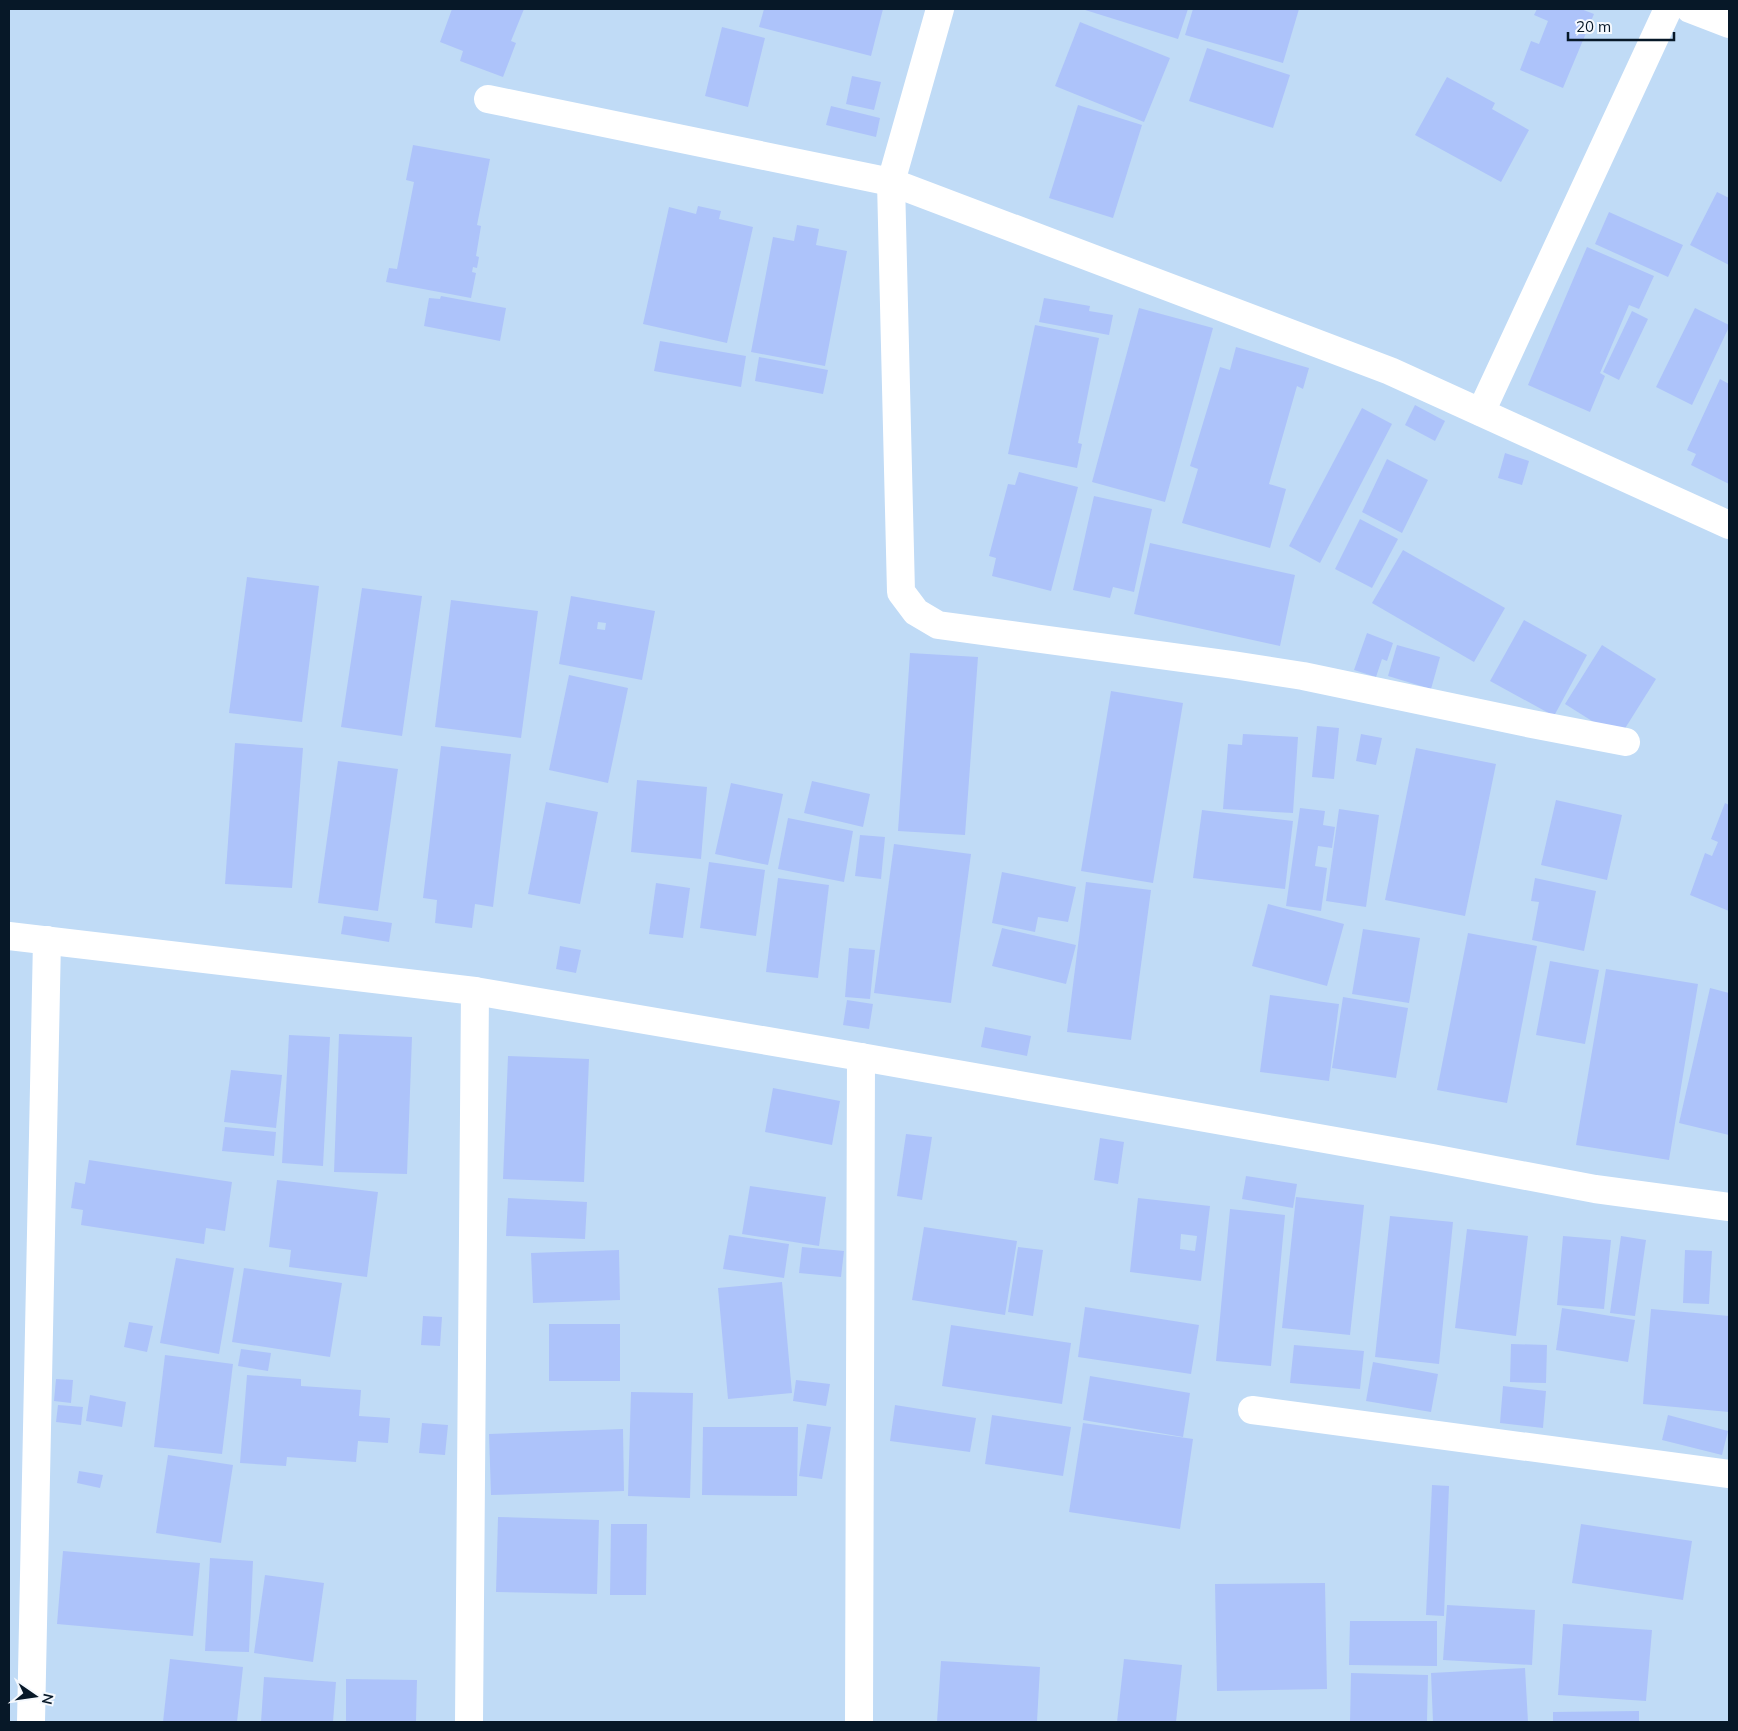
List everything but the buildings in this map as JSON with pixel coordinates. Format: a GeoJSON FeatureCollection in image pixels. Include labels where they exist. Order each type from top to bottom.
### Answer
{"type":"FeatureCollection","features":[{"type":"Feature","properties":{"kind":"street"},"geometry":{"type":"LineString","coordinates":[[940,9],[891,182],[901,592],[916,612],[938,626],[1295,675],[1626,742]]}},
{"type":"Feature","properties":{"kind":"street"},"geometry":{"type":"LineString","coordinates":[[1481,412],[1668,9]]}},
{"type":"Feature","properties":{"kind":"street"},"geometry":{"type":"LineString","coordinates":[[1690,9],[1729,24]]}},
{"type":"Feature","properties":{"kind":"street"},"geometry":{"type":"LineString","coordinates":[[488,99],[891,182],[1390,371],[1729,525]]}},
{"type":"Feature","properties":{"kind":"street"},"geometry":{"type":"LineString","coordinates":[[9,936],[475,992],[861,1057],[1432,1158],[1595,1189],[1729,1207]]}},
{"type":"Feature","properties":{"kind":"street"},"geometry":{"type":"LineString","coordinates":[[31,1722],[47,940]]}},
{"type":"Feature","properties":{"kind":"street"},"geometry":{"type":"LineString","coordinates":[[468,1722],[475,992]]}},
{"type":"Feature","properties":{"kind":"street"},"geometry":{"type":"LineString","coordinates":[[859,1722],[861,1057]]}},
{"type":"Feature","properties":{"kind":"street"},"geometry":{"type":"LineString","coordinates":[[1252,1410],[1729,1474]]}}]}
